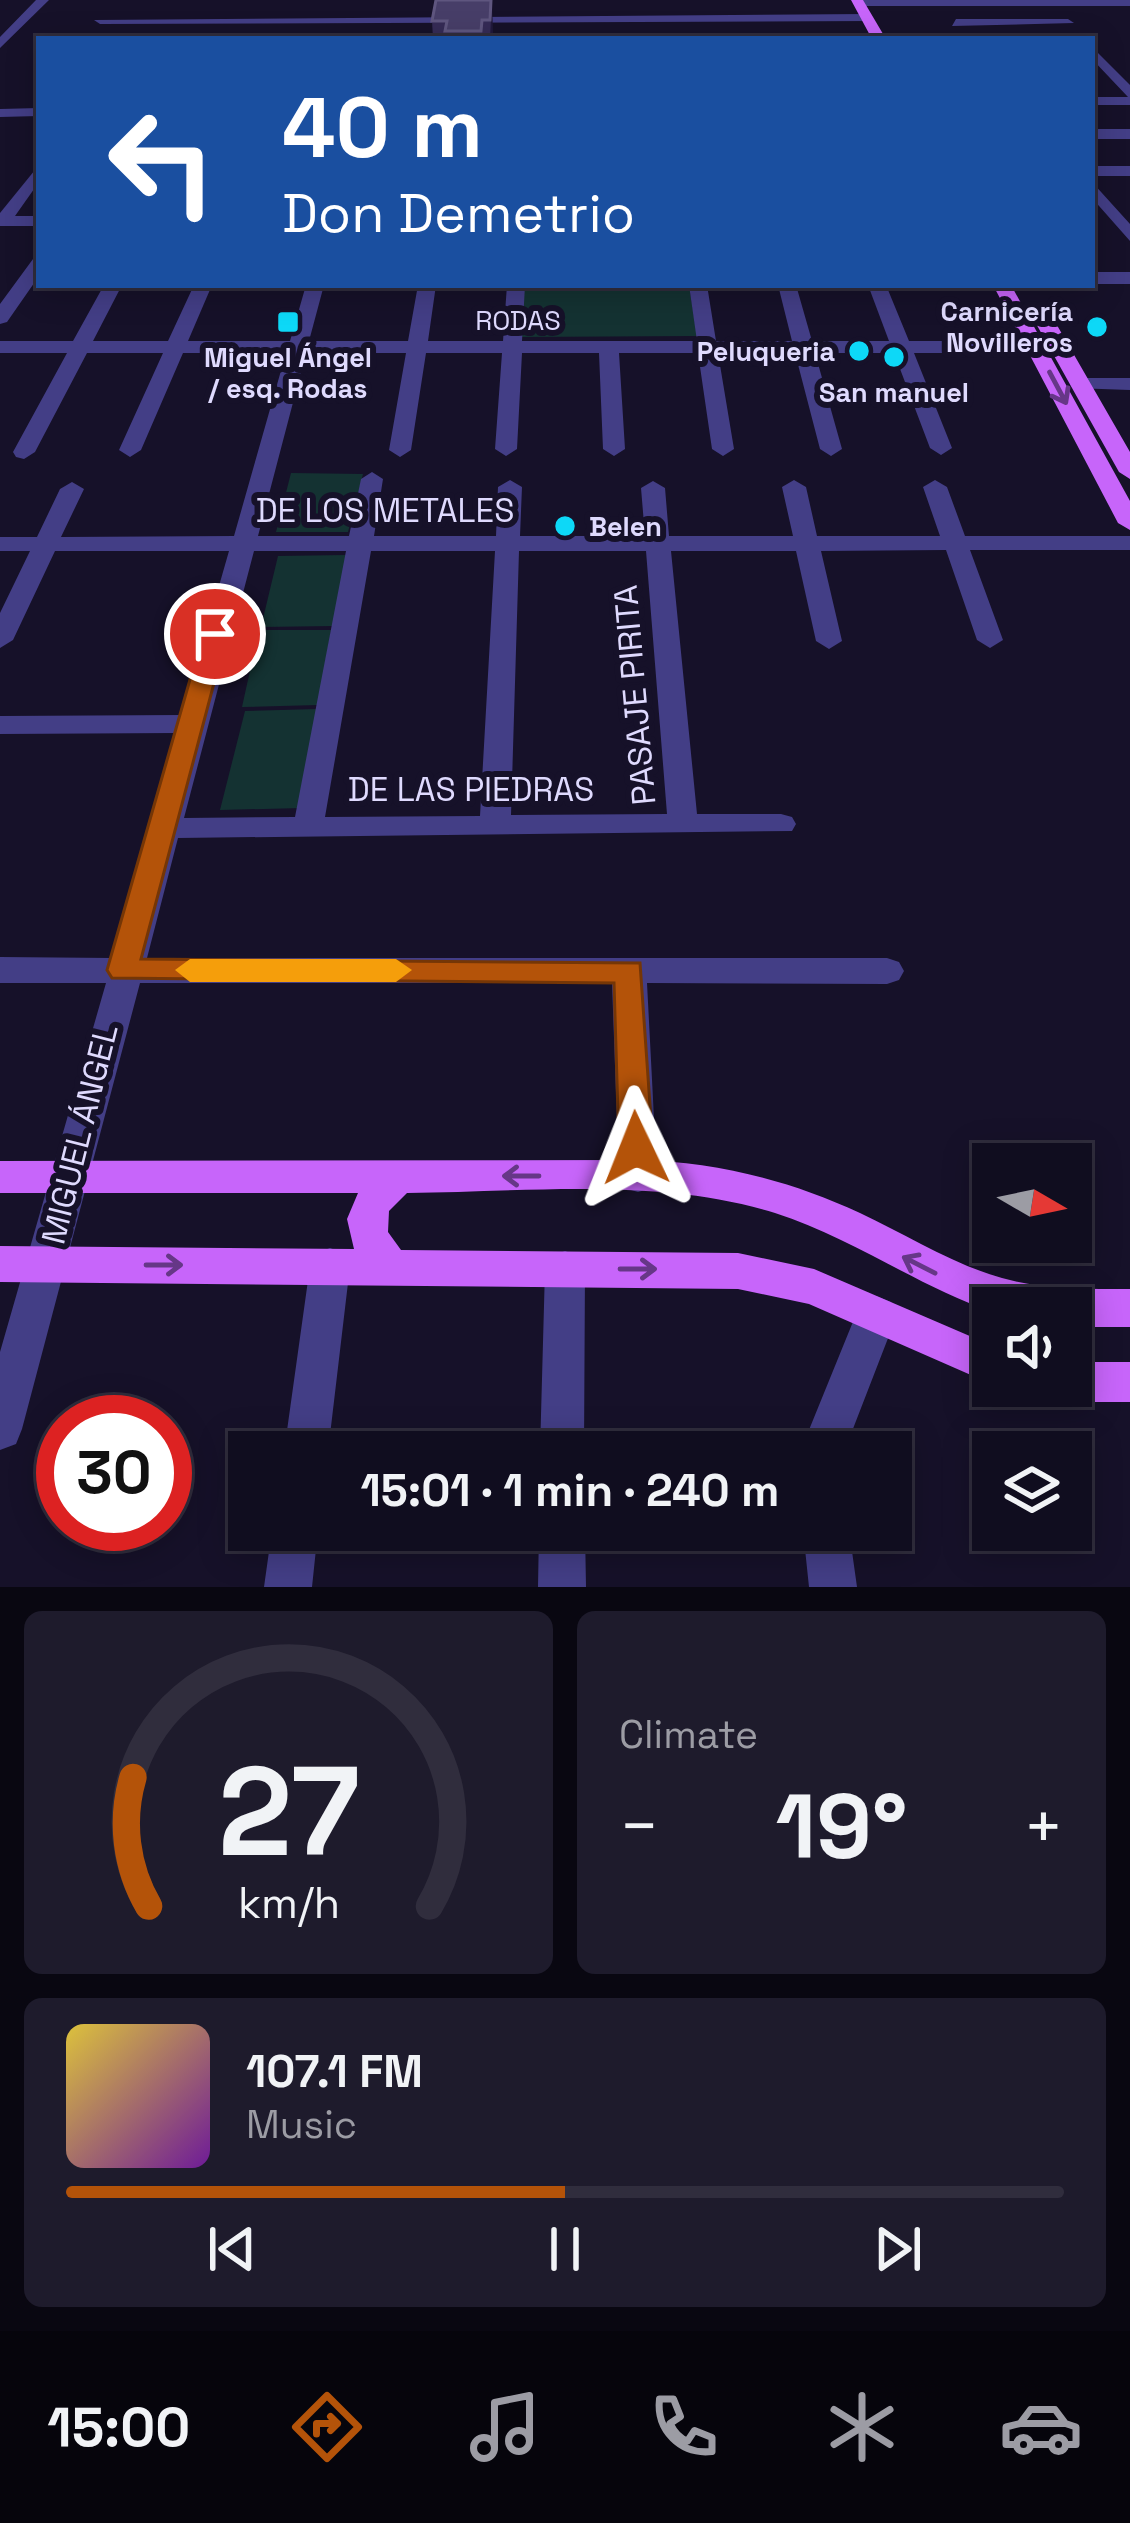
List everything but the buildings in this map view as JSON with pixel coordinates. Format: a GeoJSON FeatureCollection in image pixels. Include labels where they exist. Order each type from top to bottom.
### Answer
{"type":"FeatureCollection","features":[{"type":"Feature","properties":{"kind":"main road"},"geometry":{"type":"LineString","coordinates":[[858,1],[877,36]]}},
{"type":"Feature","properties":{"kind":"main road"},"geometry":{"type":"LineString","coordinates":[[1004,288],[1130,523]]}},
{"type":"Feature","properties":{"kind":"main road"},"geometry":{"type":"LineString","coordinates":[[1026,288],[1130,472]]}},
{"type":"Feature","properties":{"kind":"main road"},"geometry":{"type":"LineString","coordinates":[[392,1267],[370,1245],[366,1217],[378,1193],[401,1176]]}},
{"type":"Feature","properties":{"kind":"main road"},"geometry":{"type":"LineString","coordinates":[[0,1177],[638,1176],[748,1189],[821,1214],[972,1289]]}},
{"type":"Feature","properties":{"kind":"main road"},"geometry":{"type":"LineString","coordinates":[[0,1264],[738,1271],[814,1287],[972,1357]]}},
{"type":"Feature","properties":{"kind":"main road"},"geometry":{"type":"LineString","coordinates":[[1092,1308],[1130,1308]]}},
{"type":"Feature","properties":{"kind":"main road"},"geometry":{"type":"LineString","coordinates":[[1092,1382],[1130,1382]]}},
{"type":"Feature","properties":{"kind":"street"},"geometry":{"type":"LineString","coordinates":[[0,44],[43,0]]}},
{"type":"Feature","properties":{"kind":"street"},"geometry":{"type":"LineString","coordinates":[[858,1],[1130,2]]}},
{"type":"Feature","properties":{"kind":"street"},"geometry":{"type":"LineString","coordinates":[[386,36],[395,2]]}},
{"type":"Feature","properties":{"kind":"street"},"geometry":{"type":"LineString","coordinates":[[1048,2],[1079,36]]}},
{"type":"Feature","properties":{"kind":"street"},"geometry":{"type":"LineString","coordinates":[[725,18],[730,36]]}},
{"type":"Feature","properties":{"kind":"street"},"geometry":{"type":"LineString","coordinates":[[100,20],[868,18]]}},
{"type":"Feature","properties":{"kind":"street"},"geometry":{"type":"LineString","coordinates":[[0,19],[26,19]]}},
{"type":"Feature","properties":{"kind":"street"},"geometry":{"type":"LineString","coordinates":[[240,36],[249,19]]}},
{"type":"Feature","properties":{"kind":"street"},"geometry":{"type":"LineString","coordinates":[[956,23],[1068,23]]}},
{"type":"Feature","properties":{"kind":"street"},"geometry":{"type":"LineString","coordinates":[[1095,54],[1130,97]]}},
{"type":"Feature","properties":{"kind":"street"},"geometry":{"type":"LineString","coordinates":[[1095,74],[1113,74]]}},
{"type":"Feature","properties":{"kind":"street"},"geometry":{"type":"LineString","coordinates":[[1095,100],[1130,97]]}},
{"type":"Feature","properties":{"kind":"street"},"geometry":{"type":"LineString","coordinates":[[0,112],[36,112]]}},
{"type":"Feature","properties":{"kind":"street"},"geometry":{"type":"LineString","coordinates":[[1095,134],[1130,134]]}},
{"type":"Feature","properties":{"kind":"street"},"geometry":{"type":"LineString","coordinates":[[1095,171],[1130,171]]}},
{"type":"Feature","properties":{"kind":"street"},"geometry":{"type":"LineString","coordinates":[[2,221],[36,174]]}},
{"type":"Feature","properties":{"kind":"street"},"geometry":{"type":"LineString","coordinates":[[1095,191],[1130,236]]}},
{"type":"Feature","properties":{"kind":"street"},"geometry":{"type":"LineString","coordinates":[[2,221],[36,221]]}},
{"type":"Feature","properties":{"kind":"street"},"geometry":{"type":"LineString","coordinates":[[0,318],[33,266]]}},
{"type":"Feature","properties":{"kind":"street"},"geometry":{"type":"LineString","coordinates":[[1095,278],[1130,278]]}},
{"type":"Feature","properties":{"kind":"street"},"geometry":{"type":"LineString","coordinates":[[24,452],[111,288]]}},
{"type":"Feature","properties":{"kind":"street"},"geometry":{"type":"LineString","coordinates":[[130,450],[202,288]]}},
{"type":"Feature","properties":{"kind":"street","name":"MIGUEL ÁNGEL"},"geometry":{"type":"LineString","coordinates":[[0,1429],[239,544],[314,288]]}},
{"type":"Feature","properties":{"kind":"street"},"geometry":{"type":"LineString","coordinates":[[400,450],[426,288]]}},
{"type":"Feature","properties":{"kind":"street"},"geometry":{"type":"LineString","coordinates":[[506,449],[517,288]]}},
{"type":"Feature","properties":{"kind":"street"},"geometry":{"type":"LineString","coordinates":[[698,288],[723,449]]}},
{"type":"Feature","properties":{"kind":"street"},"geometry":{"type":"LineString","coordinates":[[788,288],[831,449]]}},
{"type":"Feature","properties":{"kind":"street"},"geometry":{"type":"LineString","coordinates":[[879,288],[941,448]]}},
{"type":"Feature","properties":{"kind":"street","name":"RODAS"},"geometry":{"type":"LineString","coordinates":[[0,347],[1036,347]]}},
{"type":"Feature","properties":{"kind":"street"},"geometry":{"type":"LineString","coordinates":[[609,347],[614,449]]}},
{"type":"Feature","properties":{"kind":"street"},"geometry":{"type":"LineString","coordinates":[[1080,384],[1130,384]]}},
{"type":"Feature","properties":{"kind":"street"},"geometry":{"type":"LineString","coordinates":[[308,827],[372,479]]}},
{"type":"Feature","properties":{"kind":"street"},"geometry":{"type":"LineString","coordinates":[[495,826],[509,487]]}},
{"type":"Feature","properties":{"kind":"street"},"geometry":{"type":"LineString","coordinates":[[794,487],[829,641]]}},
{"type":"Feature","properties":{"kind":"street"},"geometry":{"type":"LineString","coordinates":[[935,487],[990,640]]}},
{"type":"Feature","properties":{"kind":"street","name":"PASAJE PIRITA"},"geometry":{"type":"LineString","coordinates":[[653,488],[683,825]]}},
{"type":"Feature","properties":{"kind":"street"},"geometry":{"type":"LineString","coordinates":[[0,640],[72,489]]}},
{"type":"Feature","properties":{"kind":"street","name":"DE LOS METALES"},"geometry":{"type":"LineString","coordinates":[[0,544],[1130,543]]}},
{"type":"Feature","properties":{"kind":"street"},"geometry":{"type":"LineString","coordinates":[[0,725],[190,724]]}},
{"type":"Feature","properties":{"kind":"street","name":"DE LAS PIEDRAS"},"geometry":{"type":"LineString","coordinates":[[162,828],[781,824]]}},
{"type":"Feature","properties":{"kind":"street"},"geometry":{"type":"LineString","coordinates":[[0,970],[887,971]]}},
{"type":"Feature","properties":{"kind":"street"},"geometry":{"type":"LineString","coordinates":[[629,971],[638,1176]]}},
{"type":"Feature","properties":{"kind":"street"},"geometry":{"type":"LineString","coordinates":[[308,1431],[330,1266]]}},
{"type":"Feature","properties":{"kind":"street"},"geometry":{"type":"LineString","coordinates":[[562,1431],[566,1269]]}},
{"type":"Feature","properties":{"kind":"street"},"geometry":{"type":"LineString","coordinates":[[831,1431],[876,1315]]}},
{"type":"Feature","properties":{"kind":"street"},"geometry":{"type":"LineString","coordinates":[[288,1587],[293,1551]]}},
{"type":"Feature","properties":{"kind":"street"},"geometry":{"type":"LineString","coordinates":[[562,1551],[562,1587]]}},
{"type":"Feature","properties":{"kind":"street"},"geometry":{"type":"LineString","coordinates":[[829,1551],[833,1587]]}},
{"type":"Feature","properties":{"kind":"green space"},"geometry":{"type":"Polygon","coordinates":[[[522,288],[689,288],[697,336],[521,337],[522,288]]]}},
{"type":"Feature","properties":{"kind":"green space"},"geometry":{"type":"Polygon","coordinates":[[[291,473],[363,474],[348,532],[276,532],[291,473]]]}},
{"type":"Feature","properties":{"kind":"green space"},"geometry":{"type":"Polygon","coordinates":[[[347,555],[334,626],[261,627],[278,556],[347,555]]]}},
{"type":"Feature","properties":{"kind":"green space"},"geometry":{"type":"Polygon","coordinates":[[[259,630],[331,630],[318,705],[242,707],[259,630]]]}},
{"type":"Feature","properties":{"kind":"green space"},"geometry":{"type":"Polygon","coordinates":[[[317,709],[302,808],[220,810],[245,711],[317,709]]]}},
{"type":"Feature","properties":{"kind":"slow traffic"},"geometry":{"type":"LineString","coordinates":[[190,970],[396,970]]}},
{"type":"Feature","properties":{"kind":"place","name":"Miguel Ángel / esq. Rodas"},"geometry":{"type":"Point","coordinates":[288,322]}},
{"type":"Feature","properties":{"kind":"place","name":"Carnicería Novilleros"},"geometry":{"type":"Point","coordinates":[1097,327]}},
{"type":"Feature","properties":{"kind":"place","name":"Peluqueria"},"geometry":{"type":"Point","coordinates":[859,351]}},
{"type":"Feature","properties":{"kind":"place","name":"San manuel"},"geometry":{"type":"Point","coordinates":[894,357]}},
{"type":"Feature","properties":{"kind":"place","name":"Belen"},"geometry":{"type":"Point","coordinates":[565,526]}},
{"type":"Feature","properties":{"kind":"route"},"geometry":{"type":"LineString","coordinates":[[215,634],[123,970],[629,971],[636,1148]]}}]}
